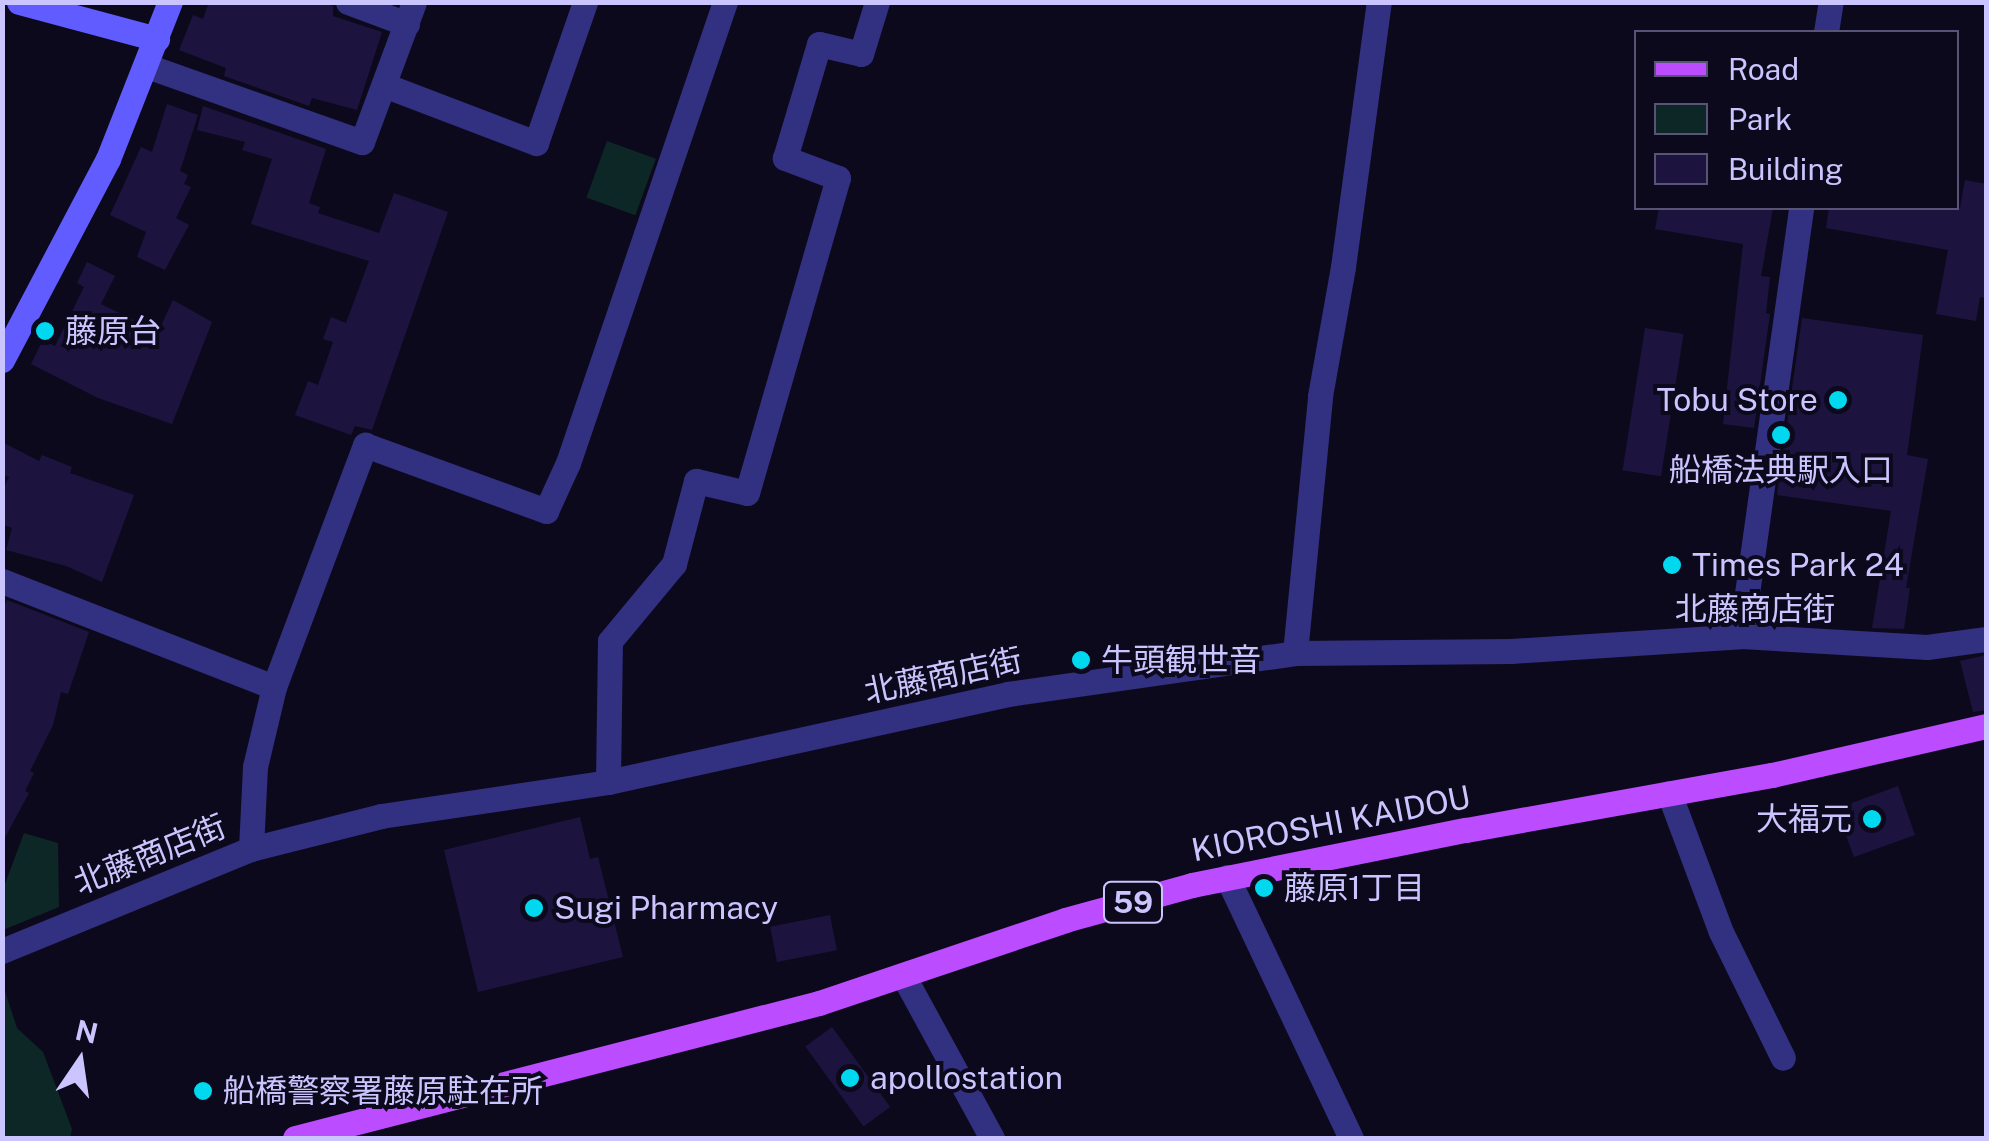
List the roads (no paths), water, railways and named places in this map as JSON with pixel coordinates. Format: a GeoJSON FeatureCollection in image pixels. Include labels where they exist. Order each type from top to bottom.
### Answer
{"type":"FeatureCollection","features":[{"type":"Feature","properties":{"kind":"main road","name":"KIOROSHI KAIDOU"},"geometry":{"type":"LineString","coordinates":[[295,1138],[682,1041],[903,975],[1065,920],[1227,876],[1772,776],[1986,726]]}},
{"type":"Feature","properties":{"kind":"street"},"geometry":{"type":"LineString","coordinates":[[18,2],[157,38]]}},
{"type":"Feature","properties":{"kind":"street"},"geometry":{"type":"LineString","coordinates":[[2,360],[68,239],[148,66],[170,2]]}},
{"type":"Feature","properties":{"kind":"street"},"geometry":{"type":"LineString","coordinates":[[148,66],[362,142],[410,13],[348,2]]}},
{"type":"Feature","properties":{"kind":"street"},"geometry":{"type":"LineString","coordinates":[[384,85],[536,144],[585,2]]}},
{"type":"Feature","properties":{"kind":"street"},"geometry":{"type":"LineString","coordinates":[[250,849],[256,767],[274,687],[365,445],[546,511],[568,464],[725,2]]}},
{"type":"Feature","properties":{"kind":"street"},"geometry":{"type":"LineString","coordinates":[[608,782],[610,641],[674,564],[696,482],[748,493],[838,178],[784,158],[820,44],[861,54],[878,2]]}},
{"type":"Feature","properties":{"kind":"street"},"geometry":{"type":"LineString","coordinates":[[1295,653],[1320,396],[1343,267],[1379,2]]}},
{"type":"Feature","properties":{"kind":"street"},"geometry":{"type":"LineString","coordinates":[[1826,30],[1831,2]]}},
{"type":"Feature","properties":{"kind":"street"},"geometry":{"type":"LineString","coordinates":[[1741,636],[1800,210]]}},
{"type":"Feature","properties":{"kind":"street"},"geometry":{"type":"LineString","coordinates":[[2,580],[274,687]]}},
{"type":"Feature","properties":{"kind":"street","name":"北藤商店街"},"geometry":{"type":"LineString","coordinates":[[2,951],[250,849],[381,816],[608,782],[1008,694],[1295,653],[1511,650],[1741,636],[1927,648],[1986,639]]}},
{"type":"Feature","properties":{"kind":"street"},"geometry":{"type":"LineString","coordinates":[[1669,793],[1722,932],[1783,1058]]}},
{"type":"Feature","properties":{"kind":"street"},"geometry":{"type":"LineString","coordinates":[[1227,876],[1352,1138]]}},
{"type":"Feature","properties":{"kind":"street"},"geometry":{"type":"LineString","coordinates":[[903,975],[992,1138]]}},
{"type":"Feature","properties":{"kind":"place","name":"藤原台"},"geometry":{"type":"Point","coordinates":[45,331]}},
{"type":"Feature","properties":{"kind":"place","name":"Tobu Store"},"geometry":{"type":"Point","coordinates":[1838,400]}},
{"type":"Feature","properties":{"kind":"place","name":"船橋法典駅入口"},"geometry":{"type":"Point","coordinates":[1781,435]}},
{"type":"Feature","properties":{"kind":"place","name":"Times Park 24"},"geometry":{"type":"Point","coordinates":[1672,565]}},
{"type":"Feature","properties":{"kind":"place","name":"牛頭観世音"},"geometry":{"type":"Point","coordinates":[1081,660]}},
{"type":"Feature","properties":{"kind":"place","name":"大福元"},"geometry":{"type":"Point","coordinates":[1872,819]}},
{"type":"Feature","properties":{"kind":"place","name":"藤原1丁目"},"geometry":{"type":"Point","coordinates":[1264,888]}},
{"type":"Feature","properties":{"kind":"place","name":"Sugi Pharmacy"},"geometry":{"type":"Point","coordinates":[534,908]}},
{"type":"Feature","properties":{"kind":"place","name":"apollostation"},"geometry":{"type":"Point","coordinates":[850,1078]}},
{"type":"Feature","properties":{"kind":"place","name":"船橋警察署藤原駐在所"},"geometry":{"type":"Point","coordinates":[203,1091]}}]}
